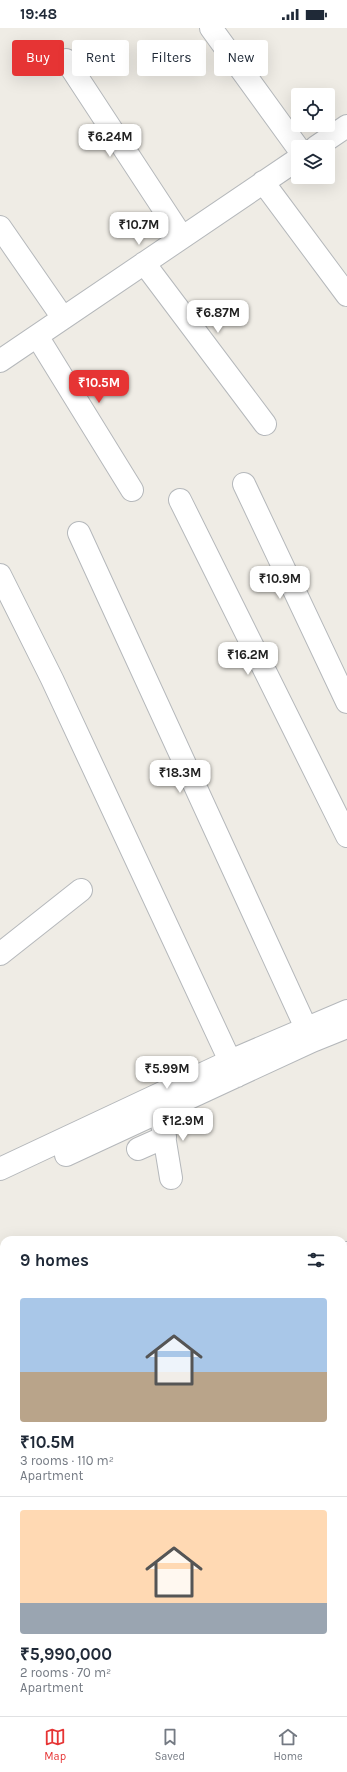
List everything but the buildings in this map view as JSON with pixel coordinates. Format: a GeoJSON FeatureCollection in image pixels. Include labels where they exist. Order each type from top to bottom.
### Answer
{"type":"FeatureCollection","features":[{"type":"Feature","properties":{"kind":"street"},"geometry":{"type":"LineString","coordinates":[[211,28],[292,140]]}},
{"type":"Feature","properties":{"kind":"street"},"geometry":{"type":"LineString","coordinates":[[66,60],[182,237]]}},
{"type":"Feature","properties":{"kind":"street"},"geometry":{"type":"LineString","coordinates":[[326,140],[347,126]]}},
{"type":"Feature","properties":{"kind":"street"},"geometry":{"type":"LineString","coordinates":[[0,361],[291,164]]}},
{"type":"Feature","properties":{"kind":"street"},"geometry":{"type":"LineString","coordinates":[[264,182],[347,295]]}},
{"type":"Feature","properties":{"kind":"street"},"geometry":{"type":"LineString","coordinates":[[0,227],[63,318]]}},
{"type":"Feature","properties":{"kind":"street"},"geometry":{"type":"LineString","coordinates":[[144,263],[265,424]]}},
{"type":"Feature","properties":{"kind":"street"},"geometry":{"type":"LineString","coordinates":[[37,336],[132,490]]}},
{"type":"Feature","properties":{"kind":"street"},"geometry":{"type":"LineString","coordinates":[[244,484],[347,702]]}},
{"type":"Feature","properties":{"kind":"street"},"geometry":{"type":"LineString","coordinates":[[180,500],[347,836]]}},
{"type":"Feature","properties":{"kind":"street"},"geometry":{"type":"LineString","coordinates":[[79,532],[309,1034]]}},
{"type":"Feature","properties":{"kind":"street"},"geometry":{"type":"LineString","coordinates":[[0,575],[52,679],[234,1069]]}},
{"type":"Feature","properties":{"kind":"street"},"geometry":{"type":"LineString","coordinates":[[0,954],[81,890]]}},
{"type":"Feature","properties":{"kind":"street"},"geometry":{"type":"LineString","coordinates":[[0,1184],[27,1164],[309,1034],[347,1010]]}},
{"type":"Feature","properties":{"kind":"street"},"geometry":{"type":"LineString","coordinates":[[309,1034],[347,1028]]}},
{"type":"Feature","properties":{"kind":"street"},"geometry":{"type":"LineString","coordinates":[[0,1169],[27,1164],[160,1111],[234,1069]]}},
{"type":"Feature","properties":{"kind":"street"},"geometry":{"type":"LineString","coordinates":[[160,1111],[171,1178]]}},
{"type":"Feature","properties":{"kind":"street"},"geometry":{"type":"LineString","coordinates":[[138,1149],[165,1138]]}}]}
